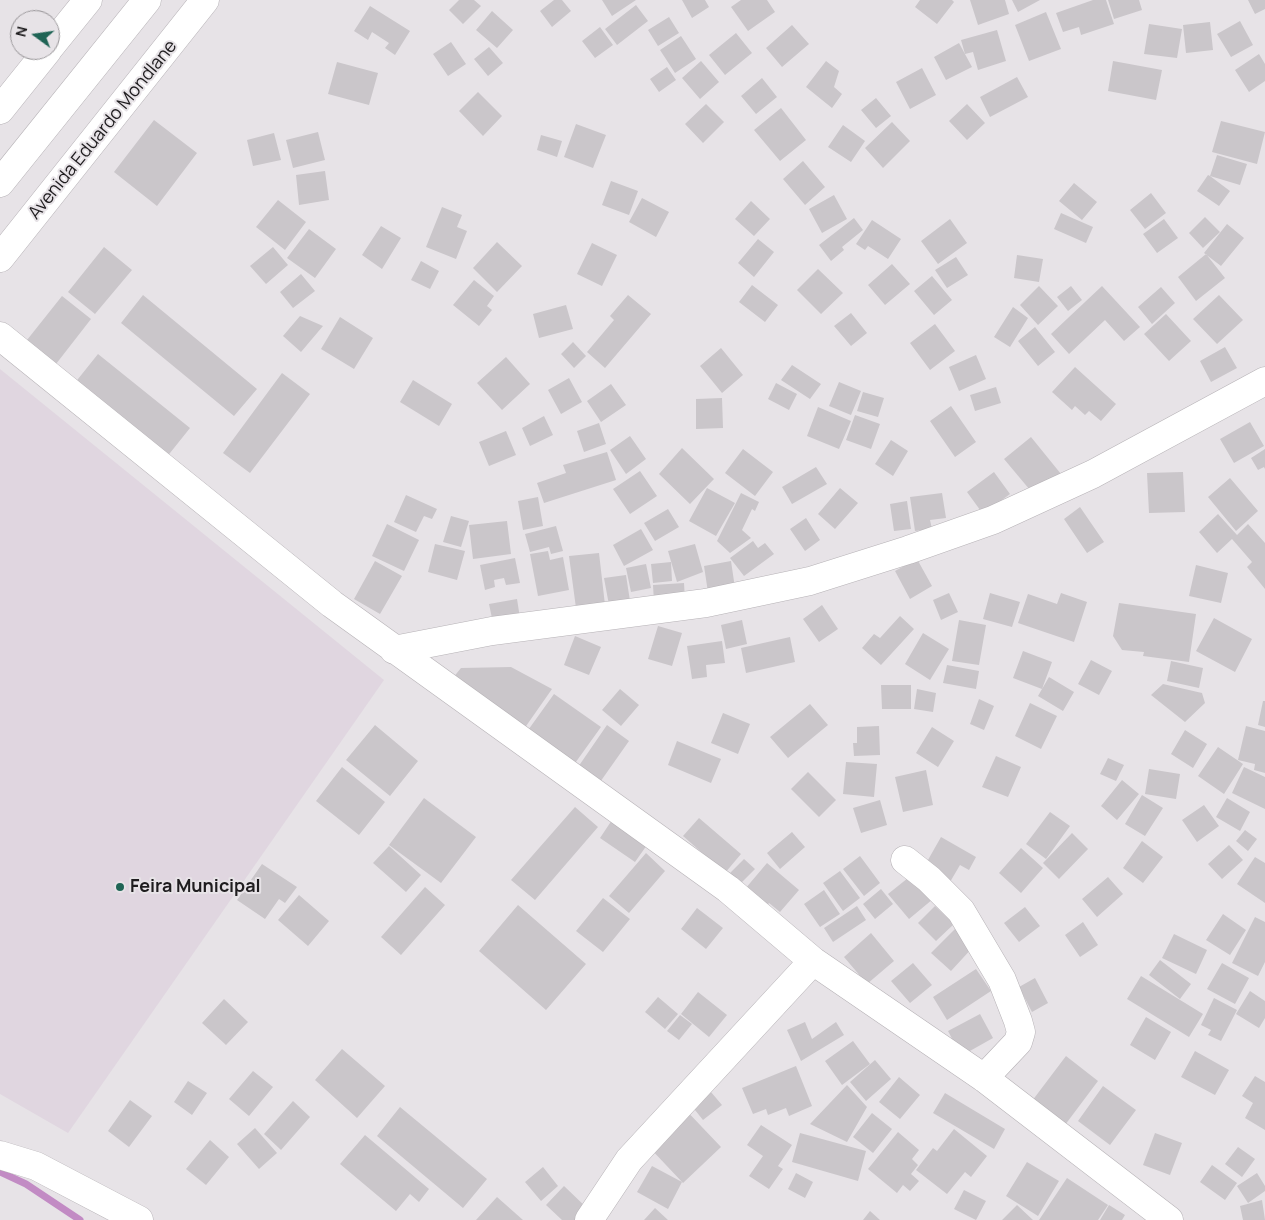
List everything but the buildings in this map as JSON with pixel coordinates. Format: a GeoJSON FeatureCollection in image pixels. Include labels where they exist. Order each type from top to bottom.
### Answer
{"type":"FeatureCollection","features":[{"type":"Feature","properties":{"kind":"street"},"geometry":{"type":"LineString","coordinates":[[60,35],[88,0]]}},
{"type":"Feature","properties":{"kind":"street"},"geometry":{"type":"LineString","coordinates":[[0,183],[147,0]]}},
{"type":"Feature","properties":{"kind":"street","name":"Avenida Eduardo Mondlane"},"geometry":{"type":"LineString","coordinates":[[0,258],[205,0]]}},
{"type":"Feature","properties":{"kind":"street"},"geometry":{"type":"LineString","coordinates":[[0,110],[40,60]]}},
{"type":"Feature","properties":{"kind":"street"},"geometry":{"type":"LineString","coordinates":[[0,336],[332,604],[728,889],[813,961],[984,1078],[1169,1220]]}},
{"type":"Feature","properties":{"kind":"street"},"geometry":{"type":"LineString","coordinates":[[394,650],[492,631],[706,603],[810,581],[890,556],[993,520],[1093,474],[1265,381]]}},
{"type":"Feature","properties":{"kind":"street"},"geometry":{"type":"LineString","coordinates":[[905,860],[929,879],[961,910],[1002,980],[1018,1020],[1021,1032],[1018,1042],[984,1078]]}},
{"type":"Feature","properties":{"kind":"street"},"geometry":{"type":"LineString","coordinates":[[589,1220],[629,1160],[813,961]]}},
{"type":"Feature","properties":{"kind":"street"},"geometry":{"type":"LineString","coordinates":[[0,1155],[36,1166],[139,1220]]}},
{"type":"Feature","properties":{"kind":"shaded area","name":"Feira Municipal"},"geometry":{"type":"Polygon","coordinates":[[[0,369],[384,680],[68,1133],[0,1094],[0,369]]]}},
{"type":"Feature","properties":{"kind":"waterway"},"geometry":{"type":"LineString","coordinates":[[0,1172],[26,1184],[80,1220]]}},
{"type":"Feature","properties":{"kind":"place","name":"Feira Municipal"},"geometry":{"type":"Point","coordinates":[120,887]}}]}
